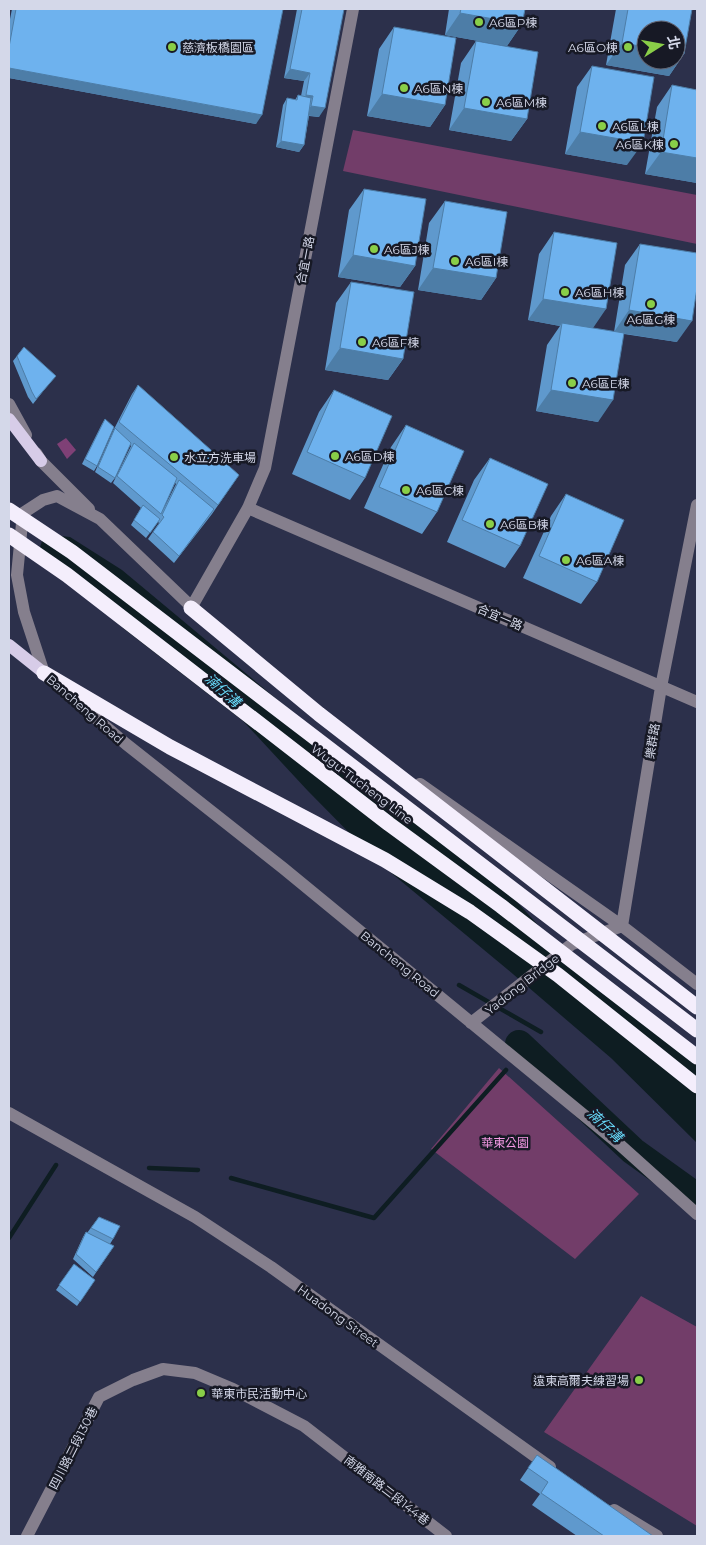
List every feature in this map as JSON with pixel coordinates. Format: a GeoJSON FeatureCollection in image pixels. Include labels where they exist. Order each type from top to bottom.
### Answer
{"type":"FeatureCollection","features":[{"type":"Feature","properties":{"kind":"highway","name":"Wugu-Tucheng Line"},"geometry":{"type":"LineString","coordinates":[[9,510],[72,552],[697,1030]]}},
{"type":"Feature","properties":{"kind":"highway","name":"Wugu-Tucheng Line"},"geometry":{"type":"LineString","coordinates":[[9,535],[67,575],[389,824],[501,906],[697,1057]]}},
{"type":"Feature","properties":{"kind":"highway"},"geometry":{"type":"LineString","coordinates":[[191,608],[319,714],[697,1008]]}},
{"type":"Feature","properties":{"kind":"highway"},"geometry":{"type":"LineString","coordinates":[[44,673],[170,747],[384,860],[470,912],[558,976],[697,1086]]}},
{"type":"Feature","properties":{"kind":"main road"},"geometry":{"type":"LineString","coordinates":[[9,419],[41,461]]}},
{"type":"Feature","properties":{"kind":"main road"},"geometry":{"type":"LineString","coordinates":[[9,645],[44,673]]}},
{"type":"Feature","properties":{"kind":"street","name":"合宜一路"},"geometry":{"type":"LineString","coordinates":[[191,608],[248,508],[264,468],[353,9]]}},
{"type":"Feature","properties":{"kind":"street"},"geometry":{"type":"LineString","coordinates":[[9,404],[41,461],[100,519]]}},
{"type":"Feature","properties":{"kind":"street","name":"Bancheng Road"},"geometry":{"type":"LineString","coordinates":[[697,984],[622,926],[425,788],[284,682],[191,608],[100,519],[57,496],[43,500],[23,513],[17,574],[24,612],[44,673],[126,744],[283,868],[619,1144],[697,1214]]}},
{"type":"Feature","properties":{"kind":"street","name":"樂群路"},"geometry":{"type":"LineString","coordinates":[[622,926],[661,687],[697,505]]}},
{"type":"Feature","properties":{"kind":"street","name":"合宜一路"},"geometry":{"type":"LineString","coordinates":[[248,508],[697,702]]}},
{"type":"Feature","properties":{"kind":"street","name":"Yadong Bridge"},"geometry":{"type":"LineString","coordinates":[[471,1023],[568,947],[622,926]]}},
{"type":"Feature","properties":{"kind":"street","name":"Huadong Street"},"geometry":{"type":"LineString","coordinates":[[9,1114],[195,1217],[271,1268],[557,1472]]}},
{"type":"Feature","properties":{"kind":"street","name":"四川路二段130巷"},"geometry":{"type":"LineString","coordinates":[[27,1536],[99,1397],[133,1380],[163,1369],[195,1373],[233,1389],[304,1426],[328,1444]]}},
{"type":"Feature","properties":{"kind":"street","name":"南雅南路二段144巷"},"geometry":{"type":"LineString","coordinates":[[328,1444],[446,1536]]}},
{"type":"Feature","properties":{"kind":"street"},"geometry":{"type":"LineString","coordinates":[[604,1504],[657,1536]]}},
{"type":"Feature","properties":{"kind":"green space"},"geometry":{"type":"Polygon","coordinates":[[[353,130],[697,195],[697,244],[343,171],[353,130]]]}},
{"type":"Feature","properties":{"kind":"green space","name":"華東公園"},"geometry":{"type":"Polygon","coordinates":[[[499,1068],[639,1194],[575,1259],[431,1149],[499,1068]]]}},
{"type":"Feature","properties":{"kind":"green space","name":"遠東高爾夫練習場"},"geometry":{"type":"Polygon","coordinates":[[[641,1296],[697,1327],[697,1526],[544,1432],[641,1296]]]}},
{"type":"Feature","properties":{"kind":"shaded area"},"geometry":{"type":"Polygon","coordinates":[[[66,438],[76,450],[67,459],[57,444],[66,438]]]}},
{"type":"Feature","properties":{"kind":"water"},"geometry":{"type":"Polygon","coordinates":[[[52,535],[70,537],[122,570],[400,802],[478,859],[597,990],[697,1054],[697,1143],[611,1058],[378,862],[243,721],[124,629],[39,551],[42,541],[52,535]]]}},
{"type":"Feature","properties":{"kind":"building"},"geometry":{"type":"Polygon","coordinates":[[[16,9],[283,9],[262,115],[9,68],[9,47],[16,9]]]}},
{"type":"Feature","properties":{"kind":"building"},"geometry":{"type":"Polygon","coordinates":[[[302,9],[344,9],[325,108],[311,106],[313,96],[306,95],[310,73],[290,69],[302,9]]]}},
{"type":"Feature","properties":{"kind":"building"},"geometry":{"type":"Polygon","coordinates":[[[461,9],[525,9],[522,24],[460,13],[461,9]]]}},
{"type":"Feature","properties":{"kind":"building"},"geometry":{"type":"Polygon","coordinates":[[[628,9],[692,9],[686,43],[686,20],[636,20],[636,45],[622,43],[628,9]]]}},
{"type":"Feature","properties":{"kind":"building"},"geometry":{"type":"Polygon","coordinates":[[[394,27],[456,38],[445,105],[382,94],[394,27]]]}},
{"type":"Feature","properties":{"kind":"building"},"geometry":{"type":"Polygon","coordinates":[[[476,41],[538,52],[527,119],[464,108],[476,41]]]}},
{"type":"Feature","properties":{"kind":"building"},"geometry":{"type":"Polygon","coordinates":[[[592,66],[654,77],[643,143],[580,132],[592,66]]]}},
{"type":"Feature","properties":{"kind":"building"},"geometry":{"type":"Polygon","coordinates":[[[672,85],[697,90],[697,158],[661,152],[672,85]]]}},
{"type":"Feature","properties":{"kind":"building"},"geometry":{"type":"Polygon","coordinates":[[[298,95],[311,98],[304,145],[281,141],[287,98],[297,100],[298,95]]]}},
{"type":"Feature","properties":{"kind":"building"},"geometry":{"type":"Polygon","coordinates":[[[364,189],[426,199],[415,266],[353,255],[364,189]]]}},
{"type":"Feature","properties":{"kind":"building"},"geometry":{"type":"Polygon","coordinates":[[[445,201],[507,212],[496,278],[433,268],[445,201]]]}},
{"type":"Feature","properties":{"kind":"building"},"geometry":{"type":"Polygon","coordinates":[[[554,232],[617,243],[606,309],[543,299],[554,232]]]}},
{"type":"Feature","properties":{"kind":"building"},"geometry":{"type":"Polygon","coordinates":[[[640,244],[697,253],[697,288],[692,321],[629,310],[640,244]]]}},
{"type":"Feature","properties":{"kind":"building"},"geometry":{"type":"Polygon","coordinates":[[[351,282],[414,292],[403,359],[340,348],[351,282]]]}},
{"type":"Feature","properties":{"kind":"building"},"geometry":{"type":"Polygon","coordinates":[[[562,323],[624,333],[613,400],[551,390],[562,323]]]}},
{"type":"Feature","properties":{"kind":"building"},"geometry":{"type":"Polygon","coordinates":[[[24,347],[56,376],[36,399],[17,356],[24,347]]]}},
{"type":"Feature","properties":{"kind":"building","name":"水立方洗車場"},"geometry":{"type":"Polygon","coordinates":[[[138,385],[239,475],[218,505],[119,422],[138,385]]]}},
{"type":"Feature","properties":{"kind":"building"},"geometry":{"type":"Polygon","coordinates":[[[334,390],[392,416],[365,478],[307,452],[334,390]]]}},
{"type":"Feature","properties":{"kind":"building"},"geometry":{"type":"Polygon","coordinates":[[[105,419],[114,427],[97,466],[85,459],[105,419]]]}},
{"type":"Feature","properties":{"kind":"building"},"geometry":{"type":"Polygon","coordinates":[[[406,425],[464,451],[437,512],[379,487],[406,425]]]}},
{"type":"Feature","properties":{"kind":"building"},"geometry":{"type":"Polygon","coordinates":[[[115,428],[131,443],[115,478],[98,467],[115,428]]]}},
{"type":"Feature","properties":{"kind":"building"},"geometry":{"type":"Polygon","coordinates":[[[134,443],[177,478],[161,514],[117,476],[134,443]]]}},
{"type":"Feature","properties":{"kind":"building"},"geometry":{"type":"Polygon","coordinates":[[[490,458],[548,484],[520,546],[462,520],[490,458]]]}},
{"type":"Feature","properties":{"kind":"building"},"geometry":{"type":"Polygon","coordinates":[[[179,480],[214,509],[179,556],[153,532],[164,517],[162,515],[179,480]]]}},
{"type":"Feature","properties":{"kind":"building"},"geometry":{"type":"Polygon","coordinates":[[[566,494],[624,520],[597,582],[539,556],[566,494]]]}},
{"type":"Feature","properties":{"kind":"building"},"geometry":{"type":"Polygon","coordinates":[[[143,505],[160,519],[150,533],[134,520],[143,505]]]}},
{"type":"Feature","properties":{"kind":"building"},"geometry":{"type":"Polygon","coordinates":[[[99,1217],[120,1226],[113,1239],[91,1228],[99,1217]]]}},
{"type":"Feature","properties":{"kind":"building"},"geometry":{"type":"Polygon","coordinates":[[[86,1232],[114,1246],[96,1272],[76,1254],[86,1232]]]}},
{"type":"Feature","properties":{"kind":"building"},"geometry":{"type":"Polygon","coordinates":[[[74,1264],[95,1280],[80,1302],[59,1285],[74,1264]]]}},
{"type":"Feature","properties":{"kind":"building"},"geometry":{"type":"Polygon","coordinates":[[[537,1455],[653,1536],[604,1536],[541,1493],[548,1482],[528,1468],[537,1455]]]}},
{"type":"Feature","properties":{"kind":"waterway"},"geometry":{"type":"LineString","coordinates":[[459,985],[541,1032]]}},
{"type":"Feature","properties":{"kind":"waterway","name":"湳仔溝"},"geometry":{"type":"LineString","coordinates":[[519,1044],[633,1151],[697,1197]]}},
{"type":"Feature","properties":{"kind":"waterway"},"geometry":{"type":"LineString","coordinates":[[231,1178],[374,1218],[506,1070]]}},
{"type":"Feature","properties":{"kind":"waterway"},"geometry":{"type":"LineString","coordinates":[[9,1238],[56,1165]]}},
{"type":"Feature","properties":{"kind":"waterway"},"geometry":{"type":"LineString","coordinates":[[149,1168],[198,1170]]}},
{"type":"Feature","properties":{"kind":"place","name":"A6區P棟"},"geometry":{"type":"Point","coordinates":[479,22]}},
{"type":"Feature","properties":{"kind":"place","name":"慈濟板橋園區"},"geometry":{"type":"Point","coordinates":[172,47]}},
{"type":"Feature","properties":{"kind":"place","name":"A6區O棟"},"geometry":{"type":"Point","coordinates":[628,47]}},
{"type":"Feature","properties":{"kind":"place","name":"A6區N棟"},"geometry":{"type":"Point","coordinates":[404,88]}},
{"type":"Feature","properties":{"kind":"place","name":"A6區M棟"},"geometry":{"type":"Point","coordinates":[486,102]}},
{"type":"Feature","properties":{"kind":"place","name":"A6區L棟"},"geometry":{"type":"Point","coordinates":[602,126]}},
{"type":"Feature","properties":{"kind":"place","name":"A6區K棟"},"geometry":{"type":"Point","coordinates":[674,144]}},
{"type":"Feature","properties":{"kind":"place","name":"A6區J棟"},"geometry":{"type":"Point","coordinates":[374,249]}},
{"type":"Feature","properties":{"kind":"place","name":"A6區I棟"},"geometry":{"type":"Point","coordinates":[455,261]}},
{"type":"Feature","properties":{"kind":"place","name":"A6區H棟"},"geometry":{"type":"Point","coordinates":[565,292]}},
{"type":"Feature","properties":{"kind":"place","name":"A6區G棟"},"geometry":{"type":"Point","coordinates":[651,304]}},
{"type":"Feature","properties":{"kind":"place","name":"A6區F棟"},"geometry":{"type":"Point","coordinates":[362,342]}},
{"type":"Feature","properties":{"kind":"place","name":"A6區E棟"},"geometry":{"type":"Point","coordinates":[572,383]}},
{"type":"Feature","properties":{"kind":"place","name":"A6區D棟"},"geometry":{"type":"Point","coordinates":[335,456]}},
{"type":"Feature","properties":{"kind":"place","name":"水立方洗車場"},"geometry":{"type":"Point","coordinates":[174,457]}},
{"type":"Feature","properties":{"kind":"place","name":"A6區C棟"},"geometry":{"type":"Point","coordinates":[406,490]}},
{"type":"Feature","properties":{"kind":"place","name":"A6區B棟"},"geometry":{"type":"Point","coordinates":[490,524]}},
{"type":"Feature","properties":{"kind":"place","name":"A6區A棟"},"geometry":{"type":"Point","coordinates":[566,560]}},
{"type":"Feature","properties":{"kind":"place","name":"遠東高爾夫練習場"},"geometry":{"type":"Point","coordinates":[639,1380]}},
{"type":"Feature","properties":{"kind":"place","name":"華東市民活動中心"},"geometry":{"type":"Point","coordinates":[201,1393]}}]}
